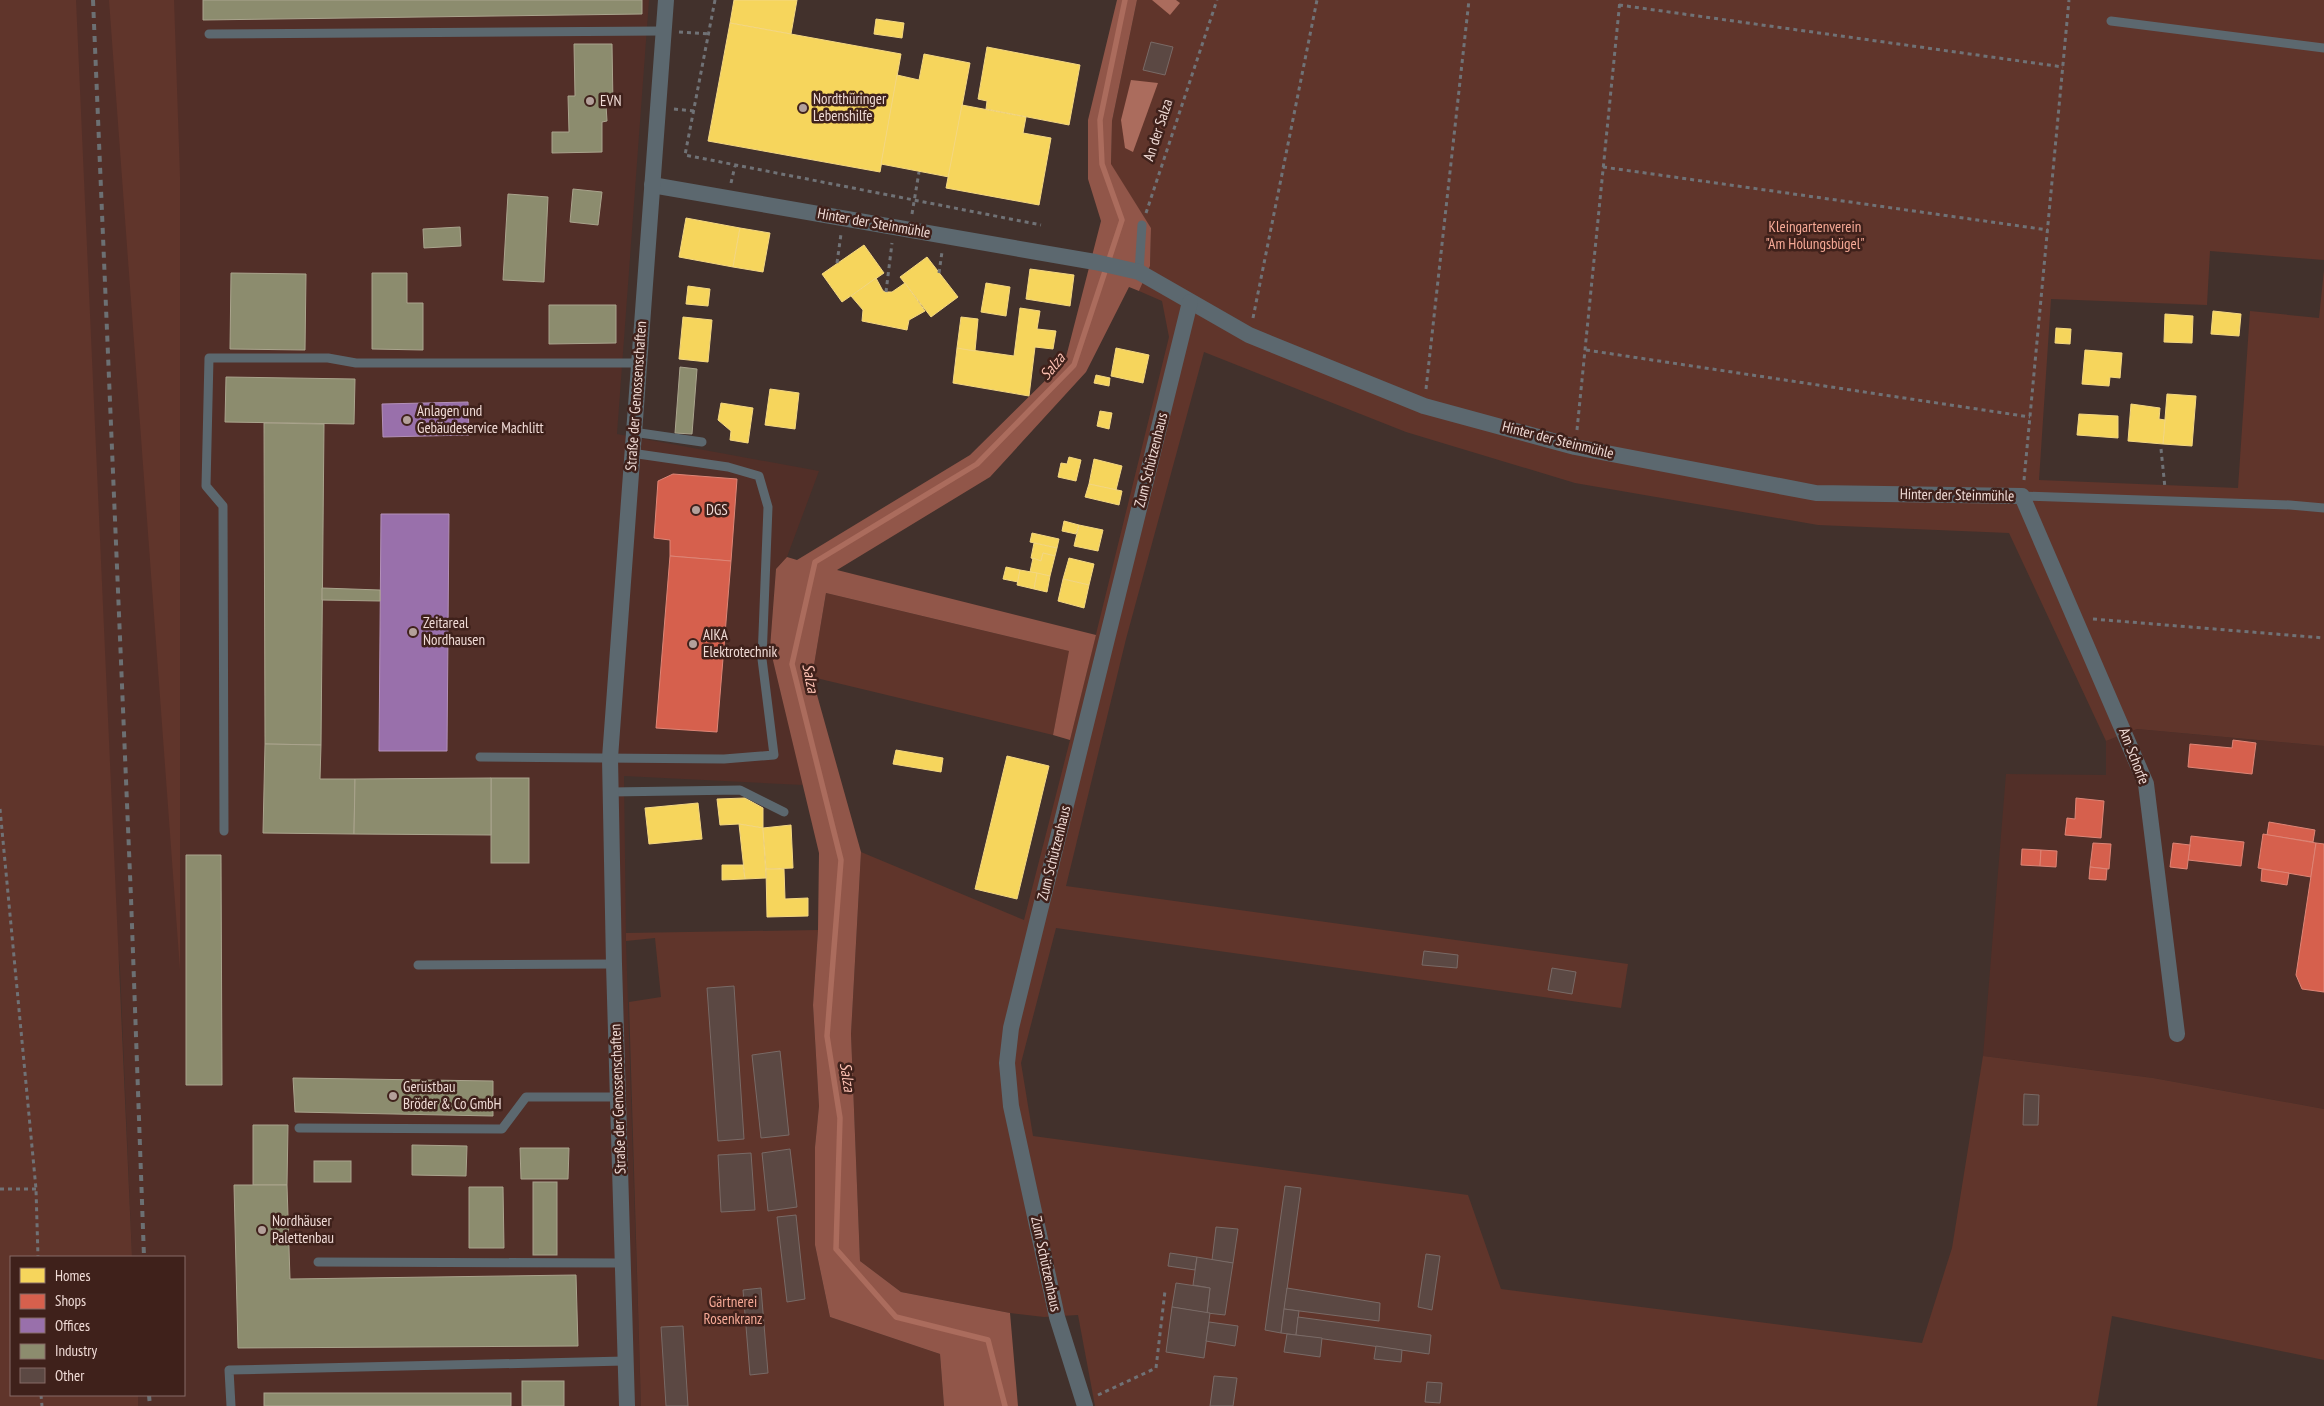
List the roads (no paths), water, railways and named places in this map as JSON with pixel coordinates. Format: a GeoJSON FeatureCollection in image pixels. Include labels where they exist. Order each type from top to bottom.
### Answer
{"type":"FeatureCollection","features":[{"type":"Feature","properties":{"kind":"street","name":"Straße der Genossenschaften"},"geometry":{"type":"LineString","coordinates":[[626,1406],[610,758],[631,453],[666,0]]}},
{"type":"Feature","properties":{"kind":"street","name":"Hinter der Steinmühle"},"geometry":{"type":"LineString","coordinates":[[652,184],[1095,262],[1139,272],[1250,335],[1424,406],[1575,446],[1816,493],[2022,496]]}},
{"type":"Feature","properties":{"kind":"street","name":"Zum Schützenhaus"},"geometry":{"type":"LineString","coordinates":[[1085,1404],[1057,1317],[1011,1106],[1007,1063],[1011,1028],[1190,302]]}},
{"type":"Feature","properties":{"kind":"street","name":"Am Schorfe"},"geometry":{"type":"LineString","coordinates":[[2022,496],[2146,784],[2177,1034]]}},
{"type":"Feature","properties":{"kind":"lane"},"geometry":{"type":"LineString","coordinates":[[2111,21],[2324,48]]}},
{"type":"Feature","properties":{"kind":"lane"},"geometry":{"type":"LineString","coordinates":[[209,34],[663,31]]}},
{"type":"Feature","properties":{"kind":"lane"},"geometry":{"type":"LineString","coordinates":[[1139,272],[1142,225]]}},
{"type":"Feature","properties":{"kind":"lane"},"geometry":{"type":"LineString","coordinates":[[224,831],[223,506],[206,486],[208,358],[328,358],[356,363],[638,363]]}},
{"type":"Feature","properties":{"kind":"lane"},"geometry":{"type":"LineString","coordinates":[[633,432],[702,442]]}},
{"type":"Feature","properties":{"kind":"lane"},"geometry":{"type":"LineString","coordinates":[[480,757],[724,759],[774,755],[762,659],[768,507],[759,476],[728,467],[631,453]]}},
{"type":"Feature","properties":{"kind":"lane"},"geometry":{"type":"LineString","coordinates":[[2022,496],[2324,508]]}},
{"type":"Feature","properties":{"kind":"lane"},"geometry":{"type":"LineString","coordinates":[[611,792],[740,790],[784,812]]}},
{"type":"Feature","properties":{"kind":"lane"},"geometry":{"type":"LineString","coordinates":[[418,965],[614,964]]}},
{"type":"Feature","properties":{"kind":"lane"},"geometry":{"type":"LineString","coordinates":[[299,1128],[502,1129],[526,1097],[618,1097]]}},
{"type":"Feature","properties":{"kind":"lane"},"geometry":{"type":"LineString","coordinates":[[318,1262],[622,1263]]}},
{"type":"Feature","properties":{"kind":"lane"},"geometry":{"type":"LineString","coordinates":[[230,1406],[228,1370],[625,1361]]}},
{"type":"Feature","properties":{"kind":"waterway","name":"Salza"},"geometry":{"type":"LineString","coordinates":[[1005,1406],[988,1340],[896,1317],[836,1249],[840,1118],[827,1036],[841,860],[792,664],[815,562],[977,464],[1074,365],[1122,220],[1102,164],[1100,120],[1125,0]]}},
{"type":"Feature","properties":{"kind":"railway"},"geometry":{"type":"LineString","coordinates":[[93,0],[131,898],[144,1256]]}},
{"type":"Feature","properties":{"kind":"railway"},"geometry":{"type":"LineString","coordinates":[[149,1396],[150,1406]]}},
{"type":"Feature","properties":{"kind":"place","name":"EVN"},"geometry":{"type":"Point","coordinates":[590,101]}},
{"type":"Feature","properties":{"kind":"place","name":"Nordthüringer Lebenshilfe"},"geometry":{"type":"Point","coordinates":[803,108]}},
{"type":"Feature","properties":{"kind":"place","name":"Anlagen und Gebäudeservice Machlitt"},"geometry":{"type":"Point","coordinates":[407,420]}},
{"type":"Feature","properties":{"kind":"place","name":"DGS"},"geometry":{"type":"Point","coordinates":[696,510]}},
{"type":"Feature","properties":{"kind":"place","name":"Zeitareal Nordhausen"},"geometry":{"type":"Point","coordinates":[413,632]}},
{"type":"Feature","properties":{"kind":"place","name":"AIKA Elektrotechnik"},"geometry":{"type":"Point","coordinates":[693,644]}},
{"type":"Feature","properties":{"kind":"place","name":"Gerüstbau Bröder & Co GmbH"},"geometry":{"type":"Point","coordinates":[393,1096]}},
{"type":"Feature","properties":{"kind":"place","name":"Nordhäuser Palettenbau"},"geometry":{"type":"Point","coordinates":[262,1230]}},
{"type":"Feature","properties":{"kind":"park label","name":"Kleingartenverein \"Am Holungsbügel\""},"geometry":{"type":"Point","coordinates":[1815,236]}},
{"type":"Feature","properties":{"kind":"park label","name":"Gärtnerei Rosenkranz"},"geometry":{"type":"Point","coordinates":[733,1310]}}]}
